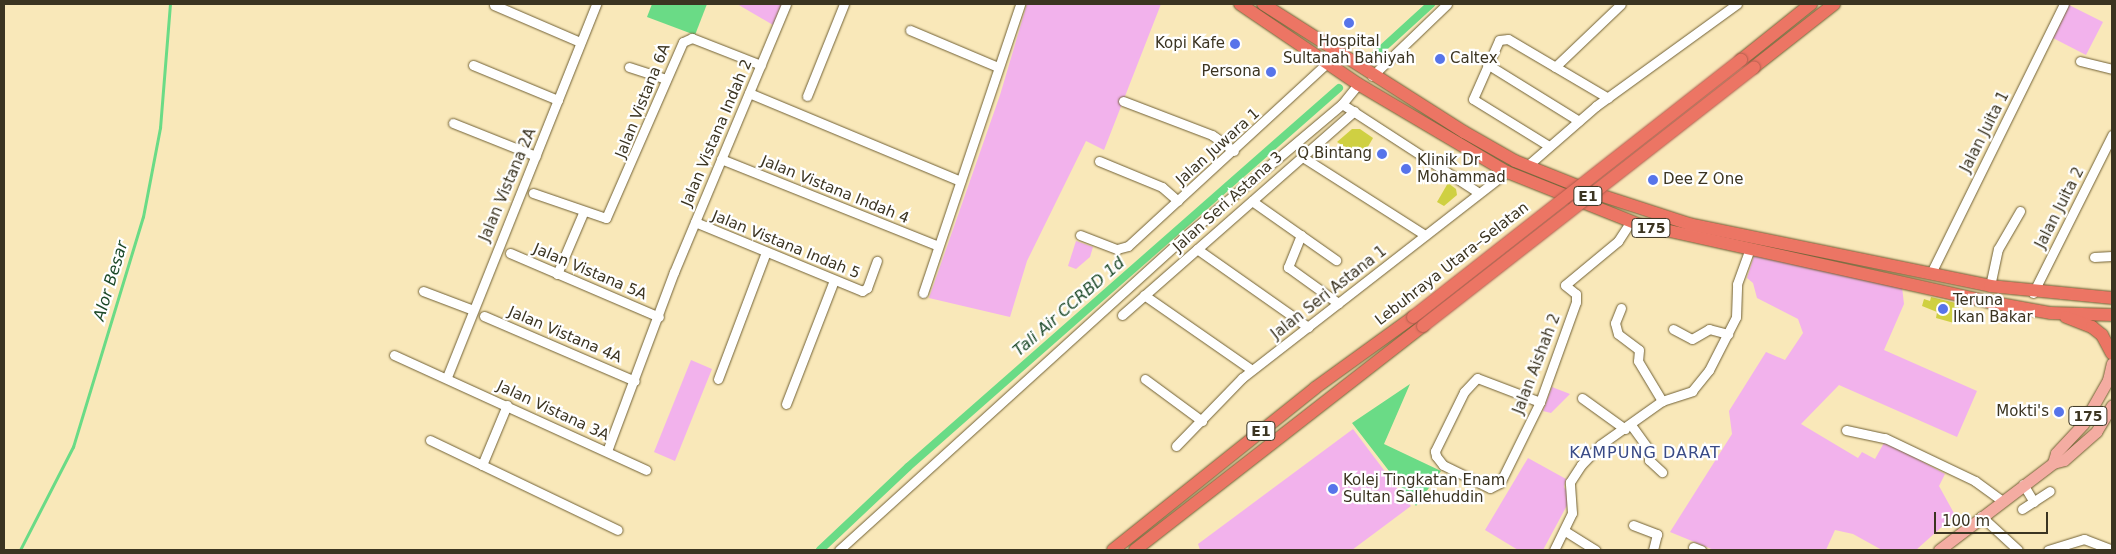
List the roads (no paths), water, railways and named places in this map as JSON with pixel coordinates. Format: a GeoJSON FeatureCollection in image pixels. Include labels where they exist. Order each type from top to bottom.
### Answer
{"type":"FeatureCollection","features":[{"type":"Feature","properties":{"kind":"highway","name":"175"},"geometry":{"type":"LineString","coordinates":[[1240,4],[1358,84],[1507,172],[1631,221],[1749,251],[2051,313],[2112,315]]}},
{"type":"Feature","properties":{"kind":"highway","name":"175"},"geometry":{"type":"LineString","coordinates":[[1264,4],[1273,8],[1372,76],[1527,166],[1689,224],[1990,286],[2033,293],[2112,298]]}},
{"type":"Feature","properties":{"kind":"highway","name":"Lebuhraya Utara–Selatan"},"geometry":{"type":"LineString","coordinates":[[1113,550],[1315,388],[1413,316],[1811,4]]}},
{"type":"Feature","properties":{"kind":"highway","name":"Lebuhraya Utara–Selatan"},"geometry":{"type":"LineString","coordinates":[[1136,550],[1834,4]]}},
{"type":"Feature","properties":{"kind":"highway"},"geometry":{"type":"LineString","coordinates":[[2051,313],[2092,327],[2102,335],[2112,354]]}},
{"type":"Feature","properties":{"kind":"main road","name":"175"},"geometry":{"type":"LineString","coordinates":[[2053,462],[2056,452],[2083,424],[2108,380],[2112,363]]}},
{"type":"Feature","properties":{"kind":"main road","name":"175"},"geometry":{"type":"LineString","coordinates":[[1939,550],[2001,500],[2053,462],[2064,460],[2096,432],[2112,405]]}},
{"type":"Feature","properties":{"kind":"street","name":"Jalan Vistana 2A"},"geometry":{"type":"LineString","coordinates":[[447,377],[596,4]]}},
{"type":"Feature","properties":{"kind":"street","name":"Jalan Vistana Indah 2"},"geometry":{"type":"LineString","coordinates":[[607,451],[659,317],[674,272],[786,4]]}},
{"type":"Feature","properties":{"kind":"street"},"geometry":{"type":"LineString","coordinates":[[807,96],[844,4]]}},
{"type":"Feature","properties":{"kind":"street"},"geometry":{"type":"LineString","coordinates":[[923,293],[1020,4]]}},
{"type":"Feature","properties":{"kind":"street"},"geometry":{"type":"LineString","coordinates":[[1372,76],[1447,4]]}},
{"type":"Feature","properties":{"kind":"street"},"geometry":{"type":"LineString","coordinates":[[1527,166],[1548,146],[1608,98],[1737,4]]}},
{"type":"Feature","properties":{"kind":"street","name":"Jalan Juita 1"},"geometry":{"type":"LineString","coordinates":[[1931,273],[2064,4]]}},
{"type":"Feature","properties":{"kind":"street"},"geometry":{"type":"LineString","coordinates":[[494,5],[580,42]]}},
{"type":"Feature","properties":{"kind":"street"},"geometry":{"type":"LineString","coordinates":[[1555,67],[1617,5]]}},
{"type":"Feature","properties":{"kind":"street"},"geometry":{"type":"LineString","coordinates":[[910,30],[998,67]]}},
{"type":"Feature","properties":{"kind":"street","name":"Jalan Vistana 6A"},"geometry":{"type":"LineString","coordinates":[[583,212],[606,218],[678,48],[692,38],[760,65]]}},
{"type":"Feature","properties":{"kind":"street"},"geometry":{"type":"LineString","coordinates":[[1548,146],[1473,99],[1487,64],[1502,39],[1608,98]]}},
{"type":"Feature","properties":{"kind":"street"},"geometry":{"type":"LineString","coordinates":[[2080,61],[2112,69]]}},
{"type":"Feature","properties":{"kind":"street","name":"Jalan Juwara 1"},"geometry":{"type":"LineString","coordinates":[[1080,235],[1123,249],[1234,152],[1328,63]]}},
{"type":"Feature","properties":{"kind":"street"},"geometry":{"type":"LineString","coordinates":[[1487,64],[1579,121]]}},
{"type":"Feature","properties":{"kind":"street"},"geometry":{"type":"LineString","coordinates":[[473,65],[558,100]]}},
{"type":"Feature","properties":{"kind":"street"},"geometry":{"type":"LineString","coordinates":[[630,67],[666,79]]}},
{"type":"Feature","properties":{"kind":"street"},"geometry":{"type":"LineString","coordinates":[[839,550],[1183,238],[1342,104],[1358,84]]}},
{"type":"Feature","properties":{"kind":"street"},"geometry":{"type":"LineString","coordinates":[[749,93],[960,181]]}},
{"type":"Feature","properties":{"kind":"street"},"geometry":{"type":"LineString","coordinates":[[1123,100],[1212,135],[1234,152]]}},
{"type":"Feature","properties":{"kind":"street"},"geometry":{"type":"LineString","coordinates":[[1342,104],[1479,193]]}},
{"type":"Feature","properties":{"kind":"street","name":"Jalan Seri Astana 3"},"geometry":{"type":"LineString","coordinates":[[1122,315],[1354,111]]}},
{"type":"Feature","properties":{"kind":"street"},"geometry":{"type":"LineString","coordinates":[[453,123],[536,156]]}},
{"type":"Feature","properties":{"kind":"street","name":"Jalan Juita 2"},"geometry":{"type":"LineString","coordinates":[[2033,293],[2112,135]]}},
{"type":"Feature","properties":{"kind":"street"},"geometry":{"type":"LineString","coordinates":[[1301,156],[1425,235]]}},
{"type":"Feature","properties":{"kind":"street","name":"Jalan Vistana Indah 4"},"geometry":{"type":"LineString","coordinates":[[721,159],[938,246]]}},
{"type":"Feature","properties":{"kind":"street"},"geometry":{"type":"LineString","coordinates":[[1099,161],[1162,186],[1178,201]]}},
{"type":"Feature","properties":{"kind":"street","name":"Jalan Seri Astana 1"},"geometry":{"type":"LineString","coordinates":[[1176,446],[1252,370],[1507,172]]}},
{"type":"Feature","properties":{"kind":"street"},"geometry":{"type":"LineString","coordinates":[[533,193],[583,212],[557,274]]}},
{"type":"Feature","properties":{"kind":"street"},"geometry":{"type":"LineString","coordinates":[[1252,201],[1336,260]]}},
{"type":"Feature","properties":{"kind":"street"},"geometry":{"type":"LineString","coordinates":[[1990,286],[1998,249],[2020,211]]}},
{"type":"Feature","properties":{"kind":"street","name":"Jalan Aishah 2"},"geometry":{"type":"LineString","coordinates":[[1540,402],[1480,376],[1468,386],[1458,404],[1435,451],[1436,456],[1443,464],[1490,488],[1500,483],[1540,402],[1576,302],[1576,294],[1565,285],[1618,241],[1631,221]]}},
{"type":"Feature","properties":{"kind":"street","name":"Jalan Vistana Indah 5"},"geometry":{"type":"LineString","coordinates":[[695,222],[864,291],[876,261]]}},
{"type":"Feature","properties":{"kind":"street"},"geometry":{"type":"LineString","coordinates":[[1301,235],[1288,267],[1338,303]]}},
{"type":"Feature","properties":{"kind":"street"},"geometry":{"type":"LineString","coordinates":[[1197,249],[1308,327]]}},
{"type":"Feature","properties":{"kind":"street"},"geometry":{"type":"LineString","coordinates":[[1554,550],[1564,531],[1573,496],[1569,487],[1574,474],[1594,451],[1662,401],[1696,387],[1736,317],[1737,284],[1749,251]]}},
{"type":"Feature","properties":{"kind":"street"},"geometry":{"type":"LineString","coordinates":[[718,379],[766,252]]}},
{"type":"Feature","properties":{"kind":"street","name":"Jalan Vistana 5A"},"geometry":{"type":"LineString","coordinates":[[510,253],[659,317]]}},
{"type":"Feature","properties":{"kind":"street"},"geometry":{"type":"LineString","coordinates":[[2094,256],[2112,256]]}},
{"type":"Feature","properties":{"kind":"street"},"geometry":{"type":"LineString","coordinates":[[786,404],[834,280]]}},
{"type":"Feature","properties":{"kind":"street"},"geometry":{"type":"LineString","coordinates":[[423,291],[473,310]]}},
{"type":"Feature","properties":{"kind":"street"},"geometry":{"type":"LineString","coordinates":[[1144,295],[1252,370]]}},
{"type":"Feature","properties":{"kind":"street"},"geometry":{"type":"LineString","coordinates":[[1621,308],[1615,323],[1618,334],[1638,350],[1638,361],[1662,401]]}},
{"type":"Feature","properties":{"kind":"street","name":"Jalan Vistana 4A"},"geometry":{"type":"LineString","coordinates":[[484,316],[635,381]]}},
{"type":"Feature","properties":{"kind":"street"},"geometry":{"type":"LineString","coordinates":[[1673,329],[1692,339],[1709,329],[1728,334]]}},
{"type":"Feature","properties":{"kind":"street","name":"Jalan Vistana 3A"},"geometry":{"type":"LineString","coordinates":[[394,356],[447,377],[646,470]]}},
{"type":"Feature","properties":{"kind":"street"},"geometry":{"type":"LineString","coordinates":[[1145,379],[1202,421]]}},
{"type":"Feature","properties":{"kind":"street"},"geometry":{"type":"LineString","coordinates":[[1582,398],[1628,427],[1649,450],[1649,460],[1662,472]]}},
{"type":"Feature","properties":{"kind":"street"},"geometry":{"type":"LineString","coordinates":[[482,465],[507,405]]}},
{"type":"Feature","properties":{"kind":"street"},"geometry":{"type":"LineString","coordinates":[[1846,430],[1885,438],[1975,481],[2001,500]]}},
{"type":"Feature","properties":{"kind":"street"},"geometry":{"type":"LineString","coordinates":[[430,440],[618,530]]}},
{"type":"Feature","properties":{"kind":"street"},"geometry":{"type":"LineString","coordinates":[[2023,484],[2034,502]]}},
{"type":"Feature","properties":{"kind":"street"},"geometry":{"type":"LineString","coordinates":[[2022,509],[2050,491]]}},
{"type":"Feature","properties":{"kind":"street"},"geometry":{"type":"LineString","coordinates":[[1981,516],[2018,550]]}},
{"type":"Feature","properties":{"kind":"street"},"geometry":{"type":"LineString","coordinates":[[1634,525],[1657,534],[1653,550]]}},
{"type":"Feature","properties":{"kind":"street"},"geometry":{"type":"LineString","coordinates":[[1564,531],[1595,550]]}},
{"type":"Feature","properties":{"kind":"street"},"geometry":{"type":"LineString","coordinates":[[2048,550],[2084,538],[2112,550]]}},
{"type":"Feature","properties":{"kind":"waterway","name":"Alor Besar"},"geometry":{"type":"LineString","coordinates":[[20,550],[73,447],[143,217],[160,128],[170,4]]}},
{"type":"Feature","properties":{"kind":"waterway","name":"Tali Air CCRBD 1d"},"geometry":{"type":"LineString","coordinates":[[1373,57],[1431,4]]}},
{"type":"Feature","properties":{"kind":"waterway","name":"Tali Air CCRBD 1d"},"geometry":{"type":"LineString","coordinates":[[820,550],[908,467],[1339,88]]}},
{"type":"Feature","properties":{"kind":"place","name":"Hospital Sultanah Bahiyah"},"geometry":{"type":"Point","coordinates":[1349,23]}},
{"type":"Feature","properties":{"kind":"place","name":"Kopi Kafe"},"geometry":{"type":"Point","coordinates":[1235,44]}},
{"type":"Feature","properties":{"kind":"place","name":"Caltex"},"geometry":{"type":"Point","coordinates":[1440,59]}},
{"type":"Feature","properties":{"kind":"place","name":"Persona"},"geometry":{"type":"Point","coordinates":[1271,72]}},
{"type":"Feature","properties":{"kind":"place","name":"Q Bintang"},"geometry":{"type":"Point","coordinates":[1382,154]}},
{"type":"Feature","properties":{"kind":"place","name":"Klinik Dr Mohammad"},"geometry":{"type":"Point","coordinates":[1406,169]}},
{"type":"Feature","properties":{"kind":"place","name":"Dee Z One"},"geometry":{"type":"Point","coordinates":[1653,180]}},
{"type":"Feature","properties":{"kind":"place","name":"Teruna Ikan Bakar"},"geometry":{"type":"Point","coordinates":[1943,309]}},
{"type":"Feature","properties":{"kind":"place","name":"Mokti's"},"geometry":{"type":"Point","coordinates":[2059,412]}},
{"type":"Feature","properties":{"kind":"place","name":"Kolej Tingkatan Enam Sultan Sallehuddin"},"geometry":{"type":"Point","coordinates":[1333,489]}},
{"type":"Feature","properties":{"kind":"district","name":"KAMPUNG DARAT"},"geometry":{"type":"Point","coordinates":[1645,453]}}]}
